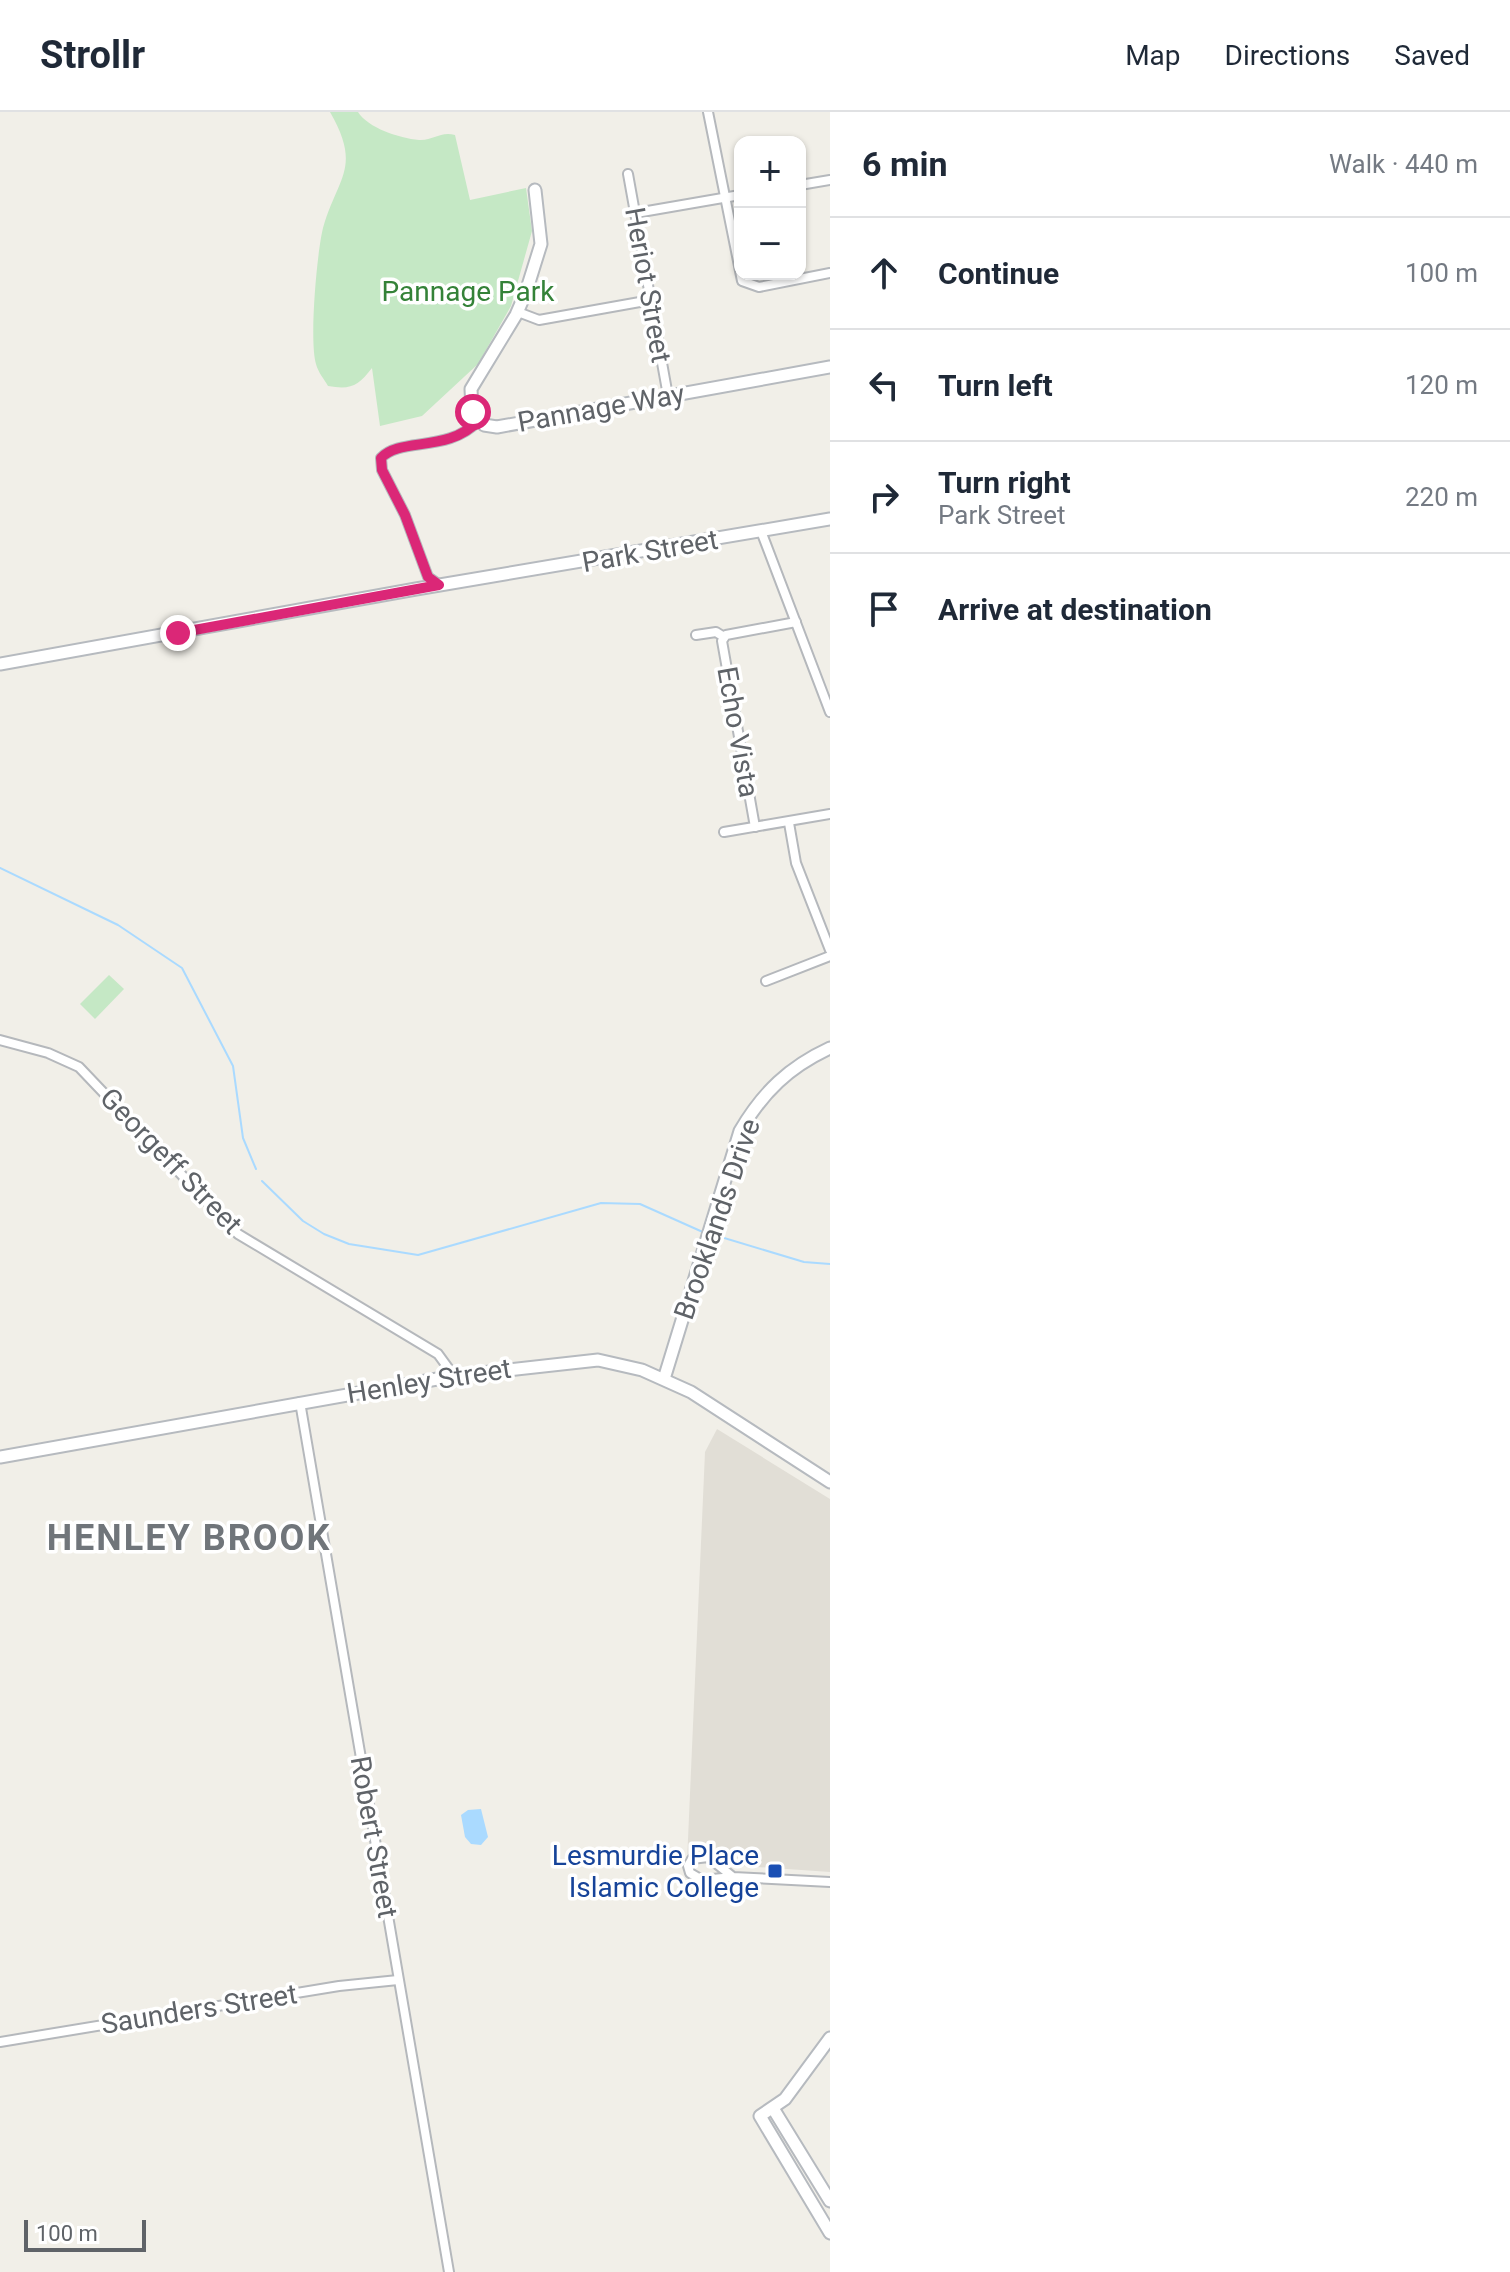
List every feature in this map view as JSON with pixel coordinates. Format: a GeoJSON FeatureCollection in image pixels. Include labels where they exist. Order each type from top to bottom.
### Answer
{"type":"FeatureCollection","features":[{"type":"Feature","properties":{"kind":"street"},"geometry":{"type":"LineString","coordinates":[[708,112],[737,273],[743,283],[759,287],[830,273]]}},
{"type":"Feature","properties":{"kind":"street","name":"Heriot Street"},"geometry":{"type":"LineString","coordinates":[[628,174],[668,396]]}},
{"type":"Feature","properties":{"kind":"street"},"geometry":{"type":"LineString","coordinates":[[806,184],[830,180]]}},
{"type":"Feature","properties":{"kind":"street","name":"Pannage Way"},"geometry":{"type":"LineString","coordinates":[[535,190],[541,244],[518,312],[471,389],[472,408],[478,421],[497,427],[830,367]]}},
{"type":"Feature","properties":{"kind":"street"},"geometry":{"type":"LineString","coordinates":[[636,213],[734,196]]}},
{"type":"Feature","properties":{"kind":"street"},"geometry":{"type":"LineString","coordinates":[[518,312],[539,320],[651,300]]}},
{"type":"Feature","properties":{"kind":"street"},"geometry":{"type":"LineString","coordinates":[[439,585],[428,577],[405,515],[382,470],[381,458],[387,452],[457,439],[478,421]]}},
{"type":"Feature","properties":{"kind":"street","name":"Park Street"},"geometry":{"type":"LineString","coordinates":[[390,596],[417,594],[830,519]]}},
{"type":"Feature","properties":{"kind":"street"},"geometry":{"type":"LineString","coordinates":[[761,531],[830,712]]}},
{"type":"Feature","properties":{"kind":"street","name":"Park Street"},"geometry":{"type":"LineString","coordinates":[[0,664],[470,582]]}},
{"type":"Feature","properties":{"kind":"street","name":"Echo Vista"},"geometry":{"type":"LineString","coordinates":[[696,635],[716,632],[724,637],[796,622]]}},
{"type":"Feature","properties":{"kind":"street","name":"Echo Vista"},"geometry":{"type":"LineString","coordinates":[[724,637],[755,827]]}},
{"type":"Feature","properties":{"kind":"street"},"geometry":{"type":"LineString","coordinates":[[724,832],[830,814]]}},
{"type":"Feature","properties":{"kind":"street"},"geometry":{"type":"LineString","coordinates":[[766,981],[830,953],[796,863],[789,823]]}},
{"type":"Feature","properties":{"kind":"street","name":"Georgeff Street"},"geometry":{"type":"LineString","coordinates":[[0,1040],[48,1053],[79,1067],[238,1234],[438,1354],[454,1376]]}},
{"type":"Feature","properties":{"kind":"street","name":"Brooklands Drive"},"geometry":{"type":"LineString","coordinates":[[664,1379],[740,1131],[759,1099],[780,1077],[830,1048]]}},
{"type":"Feature","properties":{"kind":"street","name":"Henley Street"},"geometry":{"type":"LineString","coordinates":[[0,1457],[454,1376],[598,1360],[664,1379],[691,1392],[830,1482]]}},
{"type":"Feature","properties":{"kind":"street","name":"Robert Street"},"geometry":{"type":"LineString","coordinates":[[300,1402],[449,2272]]}},
{"type":"Feature","properties":{"kind":"street"},"geometry":{"type":"LineString","coordinates":[[733,1877],[708,1857],[692,1859],[688,1866],[690,1873],[702,1880],[733,1877],[830,1882]]}},
{"type":"Feature","properties":{"kind":"street","name":"Saunders Street"},"geometry":{"type":"LineString","coordinates":[[0,2042],[339,1986],[398,1980]]}},
{"type":"Feature","properties":{"kind":"street"},"geometry":{"type":"LineString","coordinates":[[830,2038],[774,2110],[760,2116],[830,2233]]}},
{"type":"Feature","properties":{"kind":"street"},"geometry":{"type":"LineString","coordinates":[[774,2110],[830,2201]]}},
{"type":"Feature","properties":{"kind":"shaded area"},"geometry":{"type":"Polygon","coordinates":[[[717,1429],[830,1499],[830,1872],[687,1862],[705,1452],[717,1429]]]}},
{"type":"Feature","properties":{"kind":"green space","name":"Pannage Park"},"geometry":{"type":"Polygon","coordinates":[[[330,112],[358,112],[376,127],[411,139],[455,135],[470,200],[526,188],[532,231],[511,306],[478,364],[422,416],[380,426],[372,368],[353,385],[328,386],[317,367],[314,353],[315,296],[321,240],[346,160],[340,131],[330,112]]]}},
{"type":"Feature","properties":{"kind":"green space"},"geometry":{"type":"Polygon","coordinates":[[[109,975],[124,989],[95,1019],[80,1004],[109,975]]]}},
{"type":"Feature","properties":{"kind":"water"},"geometry":{"type":"Polygon","coordinates":[[[481,1809],[488,1837],[481,1845],[471,1844],[465,1837],[461,1815],[468,1810],[481,1809]]]}},
{"type":"Feature","properties":{"kind":"waterway"},"geometry":{"type":"LineString","coordinates":[[0,868],[118,925],[182,968],[233,1066],[243,1138],[256,1169]]}},
{"type":"Feature","properties":{"kind":"waterway"},"geometry":{"type":"LineString","coordinates":[[262,1181],[303,1221],[324,1234],[349,1244],[418,1255],[601,1203],[640,1204],[705,1233]]}},
{"type":"Feature","properties":{"kind":"waterway"},"geometry":{"type":"LineString","coordinates":[[711,1234],[804,1262],[830,1264]]}},
{"type":"Feature","properties":{"kind":"place","name":"Lesmurdie Place Islamic College"},"geometry":{"type":"Point","coordinates":[775,1871]}},
{"type":"Feature","properties":{"kind":"district","name":"HENLEY BROOK"},"geometry":{"type":"Point","coordinates":[189,1538]}},
{"type":"Feature","properties":{"kind":"route"},"geometry":{"type":"LineString","coordinates":[[178,633],[439,585],[428,577],[405,515],[382,470],[381,458],[387,452],[457,439],[478,421],[473,412]]}}]}
